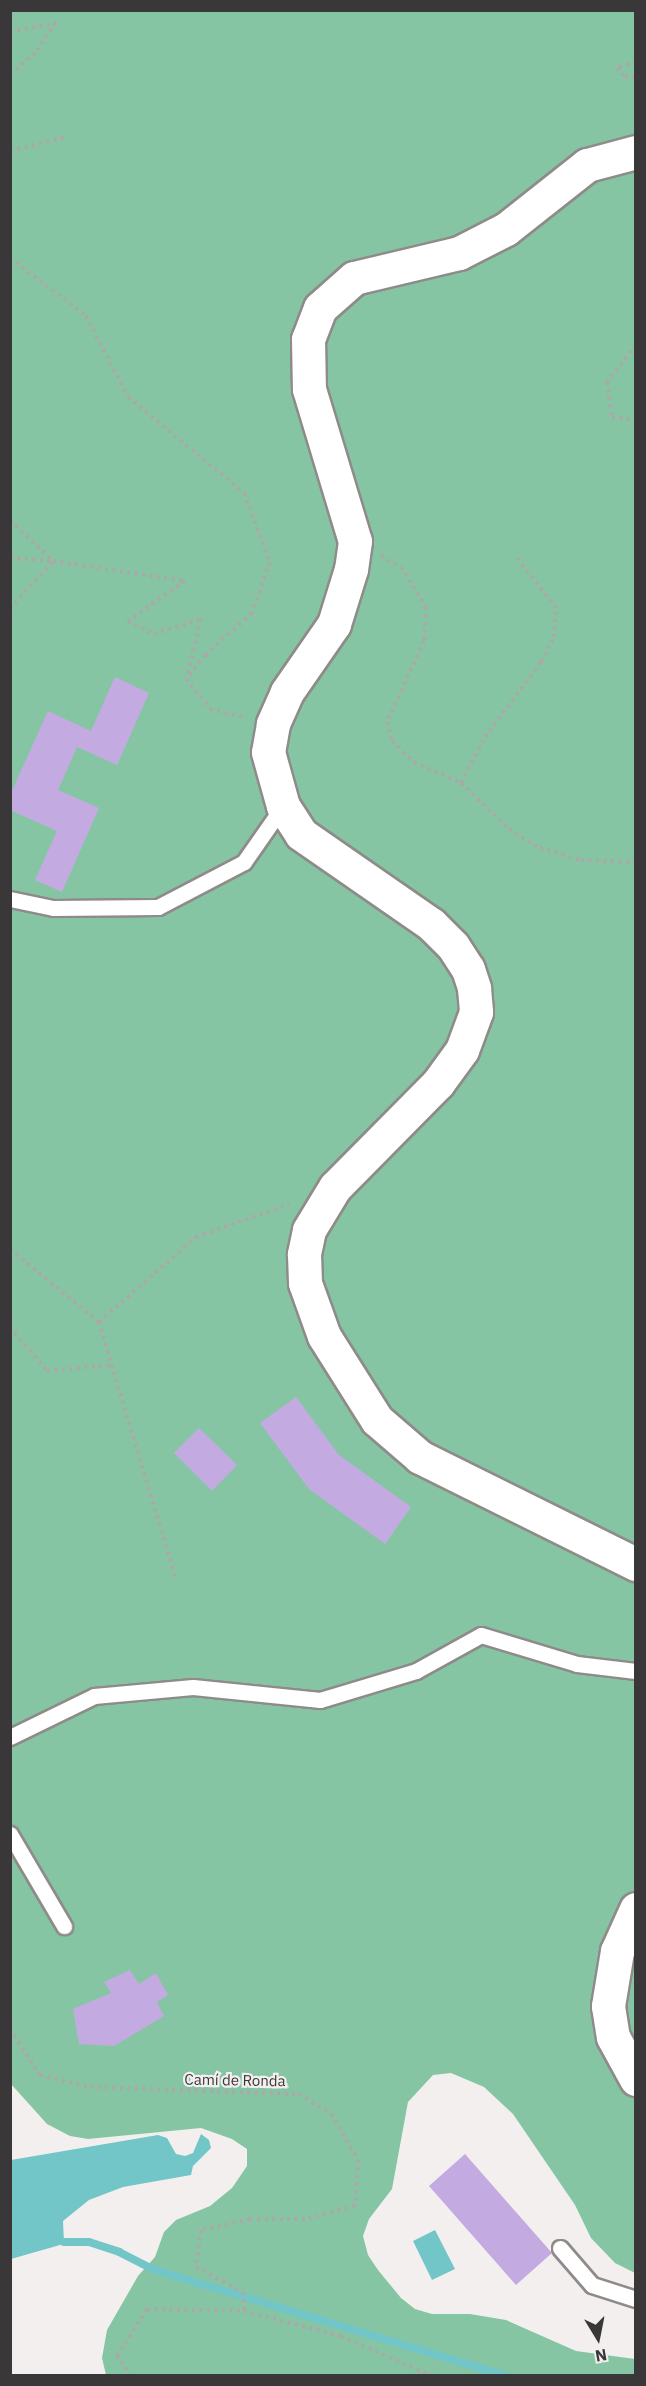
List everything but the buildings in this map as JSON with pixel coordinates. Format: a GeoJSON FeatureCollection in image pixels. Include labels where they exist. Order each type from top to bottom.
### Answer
{"type":"FeatureCollection","features":[{"type":"Feature","properties":{"kind":"street"},"geometry":{"type":"LineString","coordinates":[[636,152],[587,165],[506,229],[459,253],[393,266],[354,278],[320,308],[308,339],[309,389],[354,541],[346,595],[334,624],[286,692],[273,724],[268,752],[283,806],[302,834],[431,924],[468,969],[474,988],[476,1012],[462,1050],[438,1083],[335,1187],[309,1230],[304,1254],[305,1284],[310,1305],[324,1336],[370,1412],[420,1457],[636,1564]]}},
{"type":"Feature","properties":{"kind":"street"},"geometry":{"type":"LineString","coordinates":[[636,1909],[617,1952],[609,2006],[613,2037],[636,2079]]}},
{"type":"Feature","properties":{"kind":"lane"},"geometry":{"type":"LineString","coordinates":[[10,899],[53,908],[158,908],[244,861],[283,806]]}},
{"type":"Feature","properties":{"kind":"lane"},"geometry":{"type":"LineString","coordinates":[[10,1737],[94,1696],[194,1687],[320,1700],[416,1671],[481,1635],[577,1664],[636,1671]]}},
{"type":"Feature","properties":{"kind":"lane"},"geometry":{"type":"LineString","coordinates":[[10,1834],[64,1926]]}},
{"type":"Feature","properties":{"kind":"lane"},"geometry":{"type":"LineString","coordinates":[[560,2248],[592,2285],[636,2299]]}},
{"type":"Feature","properties":{"kind":"path"},"geometry":{"type":"LineString","coordinates":[[10,17],[18,10]]}},
{"type":"Feature","properties":{"kind":"path"},"geometry":{"type":"LineString","coordinates":[[10,32],[56,23],[35,53],[10,74]]}},
{"type":"Feature","properties":{"kind":"path"},"geometry":{"type":"LineString","coordinates":[[636,61],[617,68],[625,77],[636,77]]}},
{"type":"Feature","properties":{"kind":"path"},"geometry":{"type":"LineString","coordinates":[[10,151],[66,137]]}},
{"type":"Feature","properties":{"kind":"path"},"geometry":{"type":"LineString","coordinates":[[10,258],[86,316],[128,397],[244,493],[270,562],[252,613],[205,655],[186,679]]}},
{"type":"Feature","properties":{"kind":"path"},"geometry":{"type":"LineString","coordinates":[[636,345],[607,382],[612,417],[636,420]]}},
{"type":"Feature","properties":{"kind":"path"},"geometry":{"type":"LineString","coordinates":[[10,520],[53,561]]}},
{"type":"Feature","properties":{"kind":"path"},"geometry":{"type":"LineString","coordinates":[[460,783],[485,737],[541,662],[554,637],[556,608],[515,555]]}},
{"type":"Feature","properties":{"kind":"path"},"geometry":{"type":"LineString","coordinates":[[10,558],[53,561],[185,581],[128,621],[154,634],[201,620],[186,679]]}},
{"type":"Feature","properties":{"kind":"path"},"geometry":{"type":"LineString","coordinates":[[10,609],[53,561]]}},
{"type":"Feature","properties":{"kind":"path"},"geometry":{"type":"LineString","coordinates":[[401,567],[426,607],[424,641],[387,722],[392,741],[414,762],[460,783],[509,829],[540,848],[581,861],[636,862]]}},
{"type":"Feature","properties":{"kind":"path"},"geometry":{"type":"LineString","coordinates":[[186,679],[210,709],[273,724]]}},
{"type":"Feature","properties":{"kind":"path"},"geometry":{"type":"LineString","coordinates":[[99,1322],[196,1237],[292,1202]]}},
{"type":"Feature","properties":{"kind":"path"},"geometry":{"type":"LineString","coordinates":[[10,1249],[99,1322],[175,1575]]}},
{"type":"Feature","properties":{"kind":"path"},"geometry":{"type":"LineString","coordinates":[[10,1327],[47,1371],[112,1365]]}},
{"type":"Feature","properties":{"kind":"path","name":"Camí de Ronda"},"geometry":{"type":"LineString","coordinates":[[10,2028],[40,2075],[90,2088],[300,2094],[331,2114],[358,2160],[355,2206],[305,2219],[250,2219],[201,2230],[196,2267],[243,2292],[244,2311]]}},
{"type":"Feature","properties":{"kind":"path"},"geometry":{"type":"LineString","coordinates":[[132,2376],[117,2356],[147,2309],[244,2311],[341,2336],[434,2376]]}},
{"type":"Feature","properties":{"kind":"green space"},"geometry":{"type":"Polygon","coordinates":[[[10,11],[635,11],[635,2273],[615,2263],[591,2238],[575,2205],[513,2114],[484,2087],[451,2073],[433,2075],[408,2102],[392,2189],[369,2219],[363,2236],[368,2255],[378,2270],[401,2298],[415,2309],[432,2314],[470,2314],[506,2320],[576,2351],[635,2359],[635,2375],[106,2375],[102,2358],[107,2330],[138,2276],[155,2257],[164,2232],[176,2220],[210,2206],[232,2188],[247,2166],[247,2149],[232,2139],[201,2128],[88,2139],[70,2136],[47,2124],[11,2084],[10,11]]]}},
{"type":"Feature","properties":{"kind":"water"},"geometry":{"type":"Polygon","coordinates":[[[201,2134],[209,2140],[211,2148],[193,2166],[191,2175],[123,2187],[89,2200],[63,2221],[64,2242],[11,2259],[11,2160],[158,2135],[167,2138],[176,2154],[185,2156],[193,2153],[201,2134]]]}},
{"type":"Feature","properties":{"kind":"water"},"geometry":{"type":"Polygon","coordinates":[[[435,2230],[455,2269],[432,2280],[413,2241],[435,2230]]]}},
{"type":"Feature","properties":{"kind":"waterway"},"geometry":{"type":"LineString","coordinates":[[64,2242],[89,2242],[119,2252],[152,2269],[506,2376]]}}]}
